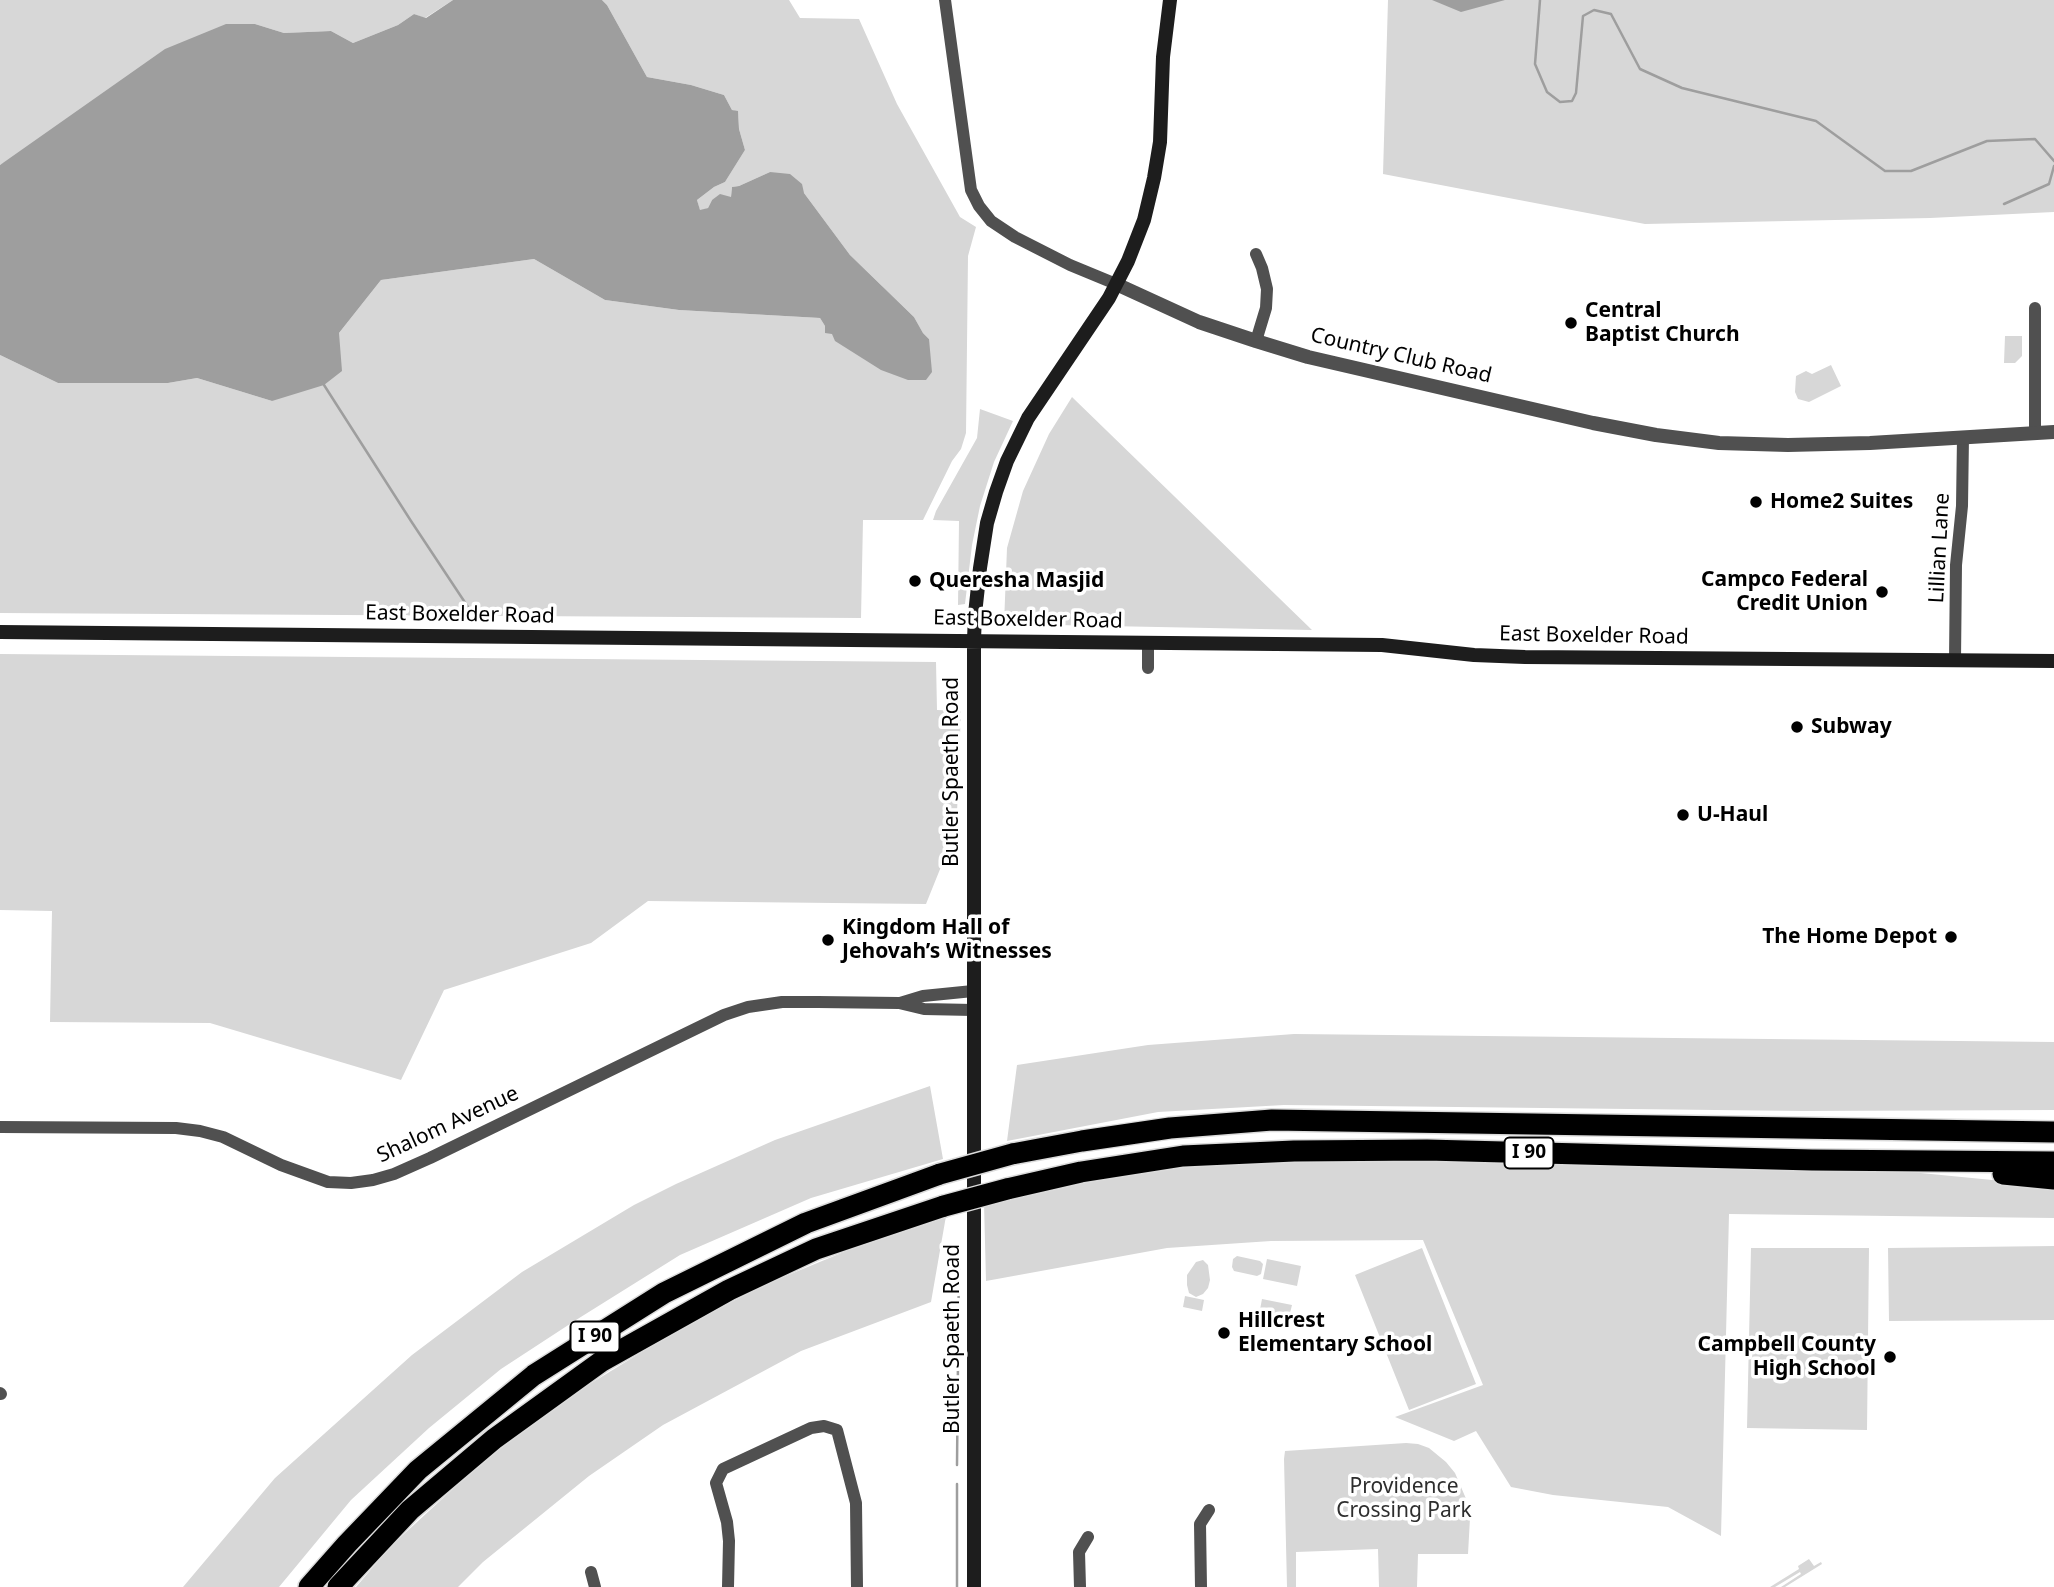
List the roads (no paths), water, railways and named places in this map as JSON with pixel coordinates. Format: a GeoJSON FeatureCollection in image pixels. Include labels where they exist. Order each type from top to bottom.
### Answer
{"type":"FeatureCollection","features":[{"type":"Feature","properties":{"kind":"highway","name":"I 90"},"geometry":{"type":"LineString","coordinates":[[309,1587],[418,1470],[534,1375],[676,1287],[806,1223],[940,1174],[1012,1154],[1170,1129],[1272,1120],[2054,1132]]}},
{"type":"Feature","properties":{"kind":"highway","name":"I 90"},"geometry":{"type":"LineString","coordinates":[[1725,1127],[2054,1120]]}},
{"type":"Feature","properties":{"kind":"highway","name":"I 90"},"geometry":{"type":"LineString","coordinates":[[338,1587],[410,1510],[494,1439],[603,1362],[729,1290],[817,1250],[944,1206],[1007,1189],[1081,1172],[1183,1156],[1294,1151],[1427,1150],[1812,1160],[2054,1162]]}},
{"type":"Feature","properties":{"kind":"highway","name":"I 90"},"geometry":{"type":"LineString","coordinates":[[1812,1160],[2054,1179]]}},
{"type":"Feature","properties":{"kind":"main road","name":"Butler Spaeth Road"},"geometry":{"type":"LineString","coordinates":[[974,1587],[974,640],[984,540],[1007,461],[1028,418],[1116,284],[1144,220],[1160,142],[1163,57],[1170,0]]}},
{"type":"Feature","properties":{"kind":"main road","name":"East Boxelder Road"},"geometry":{"type":"LineString","coordinates":[[0,632],[1382,645],[1474,655],[1525,657],[2054,662]]}},
{"type":"Feature","properties":{"kind":"street","name":"Country Club Road"},"geometry":{"type":"LineString","coordinates":[[945,0],[971,190],[979,206],[991,221],[1015,237],[1199,322],[1321,360],[1656,435],[1720,443],[1788,445],[2054,432]]}},
{"type":"Feature","properties":{"kind":"street"},"geometry":{"type":"LineString","coordinates":[[1256,254],[1266,289],[1266,308],[1256,341]]}},
{"type":"Feature","properties":{"kind":"street"},"geometry":{"type":"LineString","coordinates":[[2035,308],[2035,433]]}},
{"type":"Feature","properties":{"kind":"street","name":"Lillian Lane"},"geometry":{"type":"LineString","coordinates":[[1955,660],[1956,565],[1962,506],[1963,437]]}},
{"type":"Feature","properties":{"kind":"street"},"geometry":{"type":"LineString","coordinates":[[1148,643],[1148,668]]}},
{"type":"Feature","properties":{"kind":"street","name":"Shalom Avenue"},"geometry":{"type":"LineString","coordinates":[[899,1003],[923,996],[973,990]]}},
{"type":"Feature","properties":{"kind":"street","name":"Shalom Avenue"},"geometry":{"type":"LineString","coordinates":[[0,1127],[200,1130],[223,1137],[281,1165],[328,1182],[351,1183],[394,1174],[724,1015],[748,1007],[782,1002],[899,1003],[924,1009],[973,1010]]}},
{"type":"Feature","properties":{"kind":"street"},"geometry":{"type":"LineString","coordinates":[[728,1587],[728,1531],[716,1483],[723,1469],[811,1428],[824,1426],[837,1430],[856,1503],[856,1587]]}},
{"type":"Feature","properties":{"kind":"street"},"geometry":{"type":"LineString","coordinates":[[1201,1587],[1200,1524],[1209,1510]]}},
{"type":"Feature","properties":{"kind":"street"},"geometry":{"type":"LineString","coordinates":[[1080,1587],[1079,1552],[1088,1536]]}},
{"type":"Feature","properties":{"kind":"street"},"geometry":{"type":"LineString","coordinates":[[591,1572],[595,1587]]}},
{"type":"Feature","properties":{"kind":"waterway"},"geometry":{"type":"LineString","coordinates":[[1540,0],[1535,64],[1547,92],[1560,102],[1572,101],[1576,93],[1583,16],[1594,10],[1611,14],[1640,69],[1682,88],[1816,121],[1885,171],[1911,171],[1987,141],[2035,139],[2054,161]]}},
{"type":"Feature","properties":{"kind":"waterway"},"geometry":{"type":"LineString","coordinates":[[2004,204],[2049,184],[2054,166]]}},
{"type":"Feature","properties":{"kind":"waterway"},"geometry":{"type":"LineString","coordinates":[[324,385],[468,607]]}},
{"type":"Feature","properties":{"kind":"waterway"},"geometry":{"type":"LineString","coordinates":[[957,1465],[959,1258]]}},
{"type":"Feature","properties":{"kind":"waterway"},"geometry":{"type":"LineString","coordinates":[[957,1484],[957,1587]]}},
{"type":"Feature","properties":{"kind":"place","name":"Central Baptist Church"},"geometry":{"type":"Point","coordinates":[1571,323]}},
{"type":"Feature","properties":{"kind":"place","name":"Home2 Suites"},"geometry":{"type":"Point","coordinates":[1756,502]}},
{"type":"Feature","properties":{"kind":"place","name":"Queresha Masjid"},"geometry":{"type":"Point","coordinates":[915,581]}},
{"type":"Feature","properties":{"kind":"place","name":"Campco Federal Credit Union"},"geometry":{"type":"Point","coordinates":[1882,592]}},
{"type":"Feature","properties":{"kind":"place","name":"Subway"},"geometry":{"type":"Point","coordinates":[1797,727]}},
{"type":"Feature","properties":{"kind":"place","name":"U-Haul"},"geometry":{"type":"Point","coordinates":[1683,815]}},
{"type":"Feature","properties":{"kind":"place","name":"The Home Depot"},"geometry":{"type":"Point","coordinates":[1951,937]}},
{"type":"Feature","properties":{"kind":"place","name":"Kingdom Hall of Jehovah’s Witnesses"},"geometry":{"type":"Point","coordinates":[828,940]}},
{"type":"Feature","properties":{"kind":"place","name":"Hillcrest Elementary School"},"geometry":{"type":"Point","coordinates":[1224,1333]}},
{"type":"Feature","properties":{"kind":"place","name":"Campbell County High School"},"geometry":{"type":"Point","coordinates":[1890,1357]}},
{"type":"Feature","properties":{"kind":"park label","name":"Providence Crossing Park"},"geometry":{"type":"Point","coordinates":[1404,1499]}}]}
